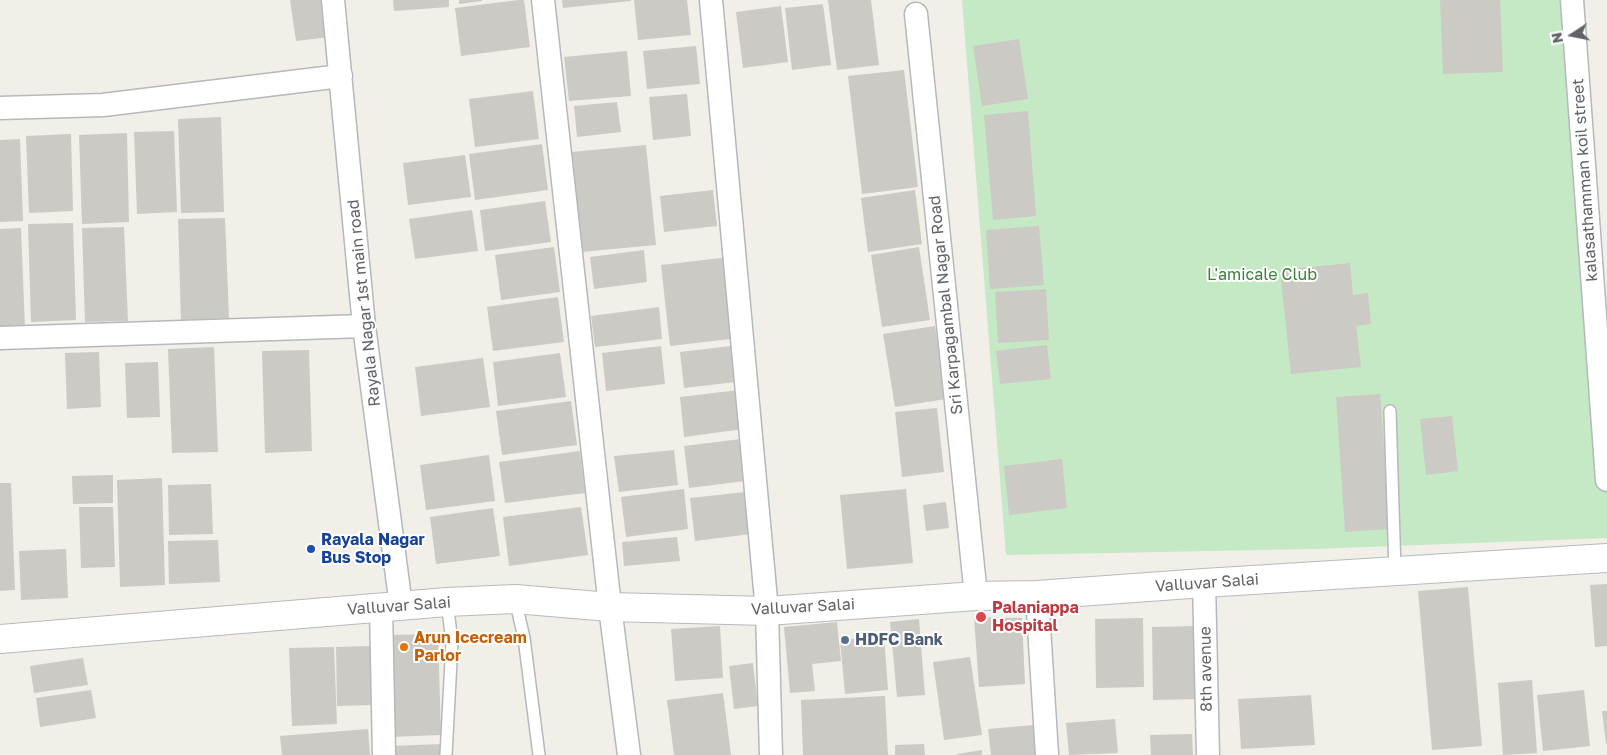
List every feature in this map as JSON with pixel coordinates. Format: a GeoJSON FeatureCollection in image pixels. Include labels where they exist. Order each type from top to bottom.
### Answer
{"type":"FeatureCollection","features":[{"type":"Feature","properties":{"kind":"main road","name":"Valluvar Salai"},"geometry":{"type":"LineString","coordinates":[[0,639],[448,602],[515,599],[610,607],[767,611],[976,596],[1037,595],[1607,558]]}},
{"type":"Feature","properties":{"kind":"street","name":"Rayala Nagar 1st main road"},"geometry":{"type":"LineString","coordinates":[[334,0],[391,606],[384,755]]}},
{"type":"Feature","properties":{"kind":"street"},"geometry":{"type":"LineString","coordinates":[[543,0],[610,607],[629,755]]}},
{"type":"Feature","properties":{"kind":"street"},"geometry":{"type":"LineString","coordinates":[[711,0],[767,611],[770,755]]}},
{"type":"Feature","properties":{"kind":"street","name":"kalasathamman koil street"},"geometry":{"type":"LineString","coordinates":[[1572,0],[1607,480]]}},
{"type":"Feature","properties":{"kind":"street","name":"Sri Karpagambal Nagar Road"},"geometry":{"type":"LineString","coordinates":[[916,14],[976,596]]}},
{"type":"Feature","properties":{"kind":"street"},"geometry":{"type":"LineString","coordinates":[[0,108],[103,104],[341,76]]}},
{"type":"Feature","properties":{"kind":"street"},"geometry":{"type":"LineString","coordinates":[[0,338],[364,326]]}},
{"type":"Feature","properties":{"kind":"street","name":"8th avenue"},"geometry":{"type":"LineString","coordinates":[[1204,583],[1208,755]]}},
{"type":"Feature","properties":{"kind":"street"},"geometry":{"type":"LineString","coordinates":[[1037,595],[1047,755]]}},
{"type":"Feature","properties":{"kind":"lane"},"geometry":{"type":"LineString","coordinates":[[1390,411],[1396,572]]}},
{"type":"Feature","properties":{"kind":"lane"},"geometry":{"type":"LineString","coordinates":[[515,599],[524,638],[539,755]]}},
{"type":"Feature","properties":{"kind":"lane"},"geometry":{"type":"LineString","coordinates":[[446,755],[452,642],[448,602]]}},
{"type":"Feature","properties":{"kind":"green space","name":"L'amicale Club"},"geometry":{"type":"Polygon","coordinates":[[[962,0],[1560,0],[1607,432],[1607,538],[1312,549],[1006,555],[962,0]]]}},
{"type":"Feature","properties":{"kind":"building"},"geometry":{"type":"Polygon","coordinates":[[[290,0],[326,0],[330,37],[296,41],[290,0]]]}},
{"type":"Feature","properties":{"kind":"building"},"geometry":{"type":"Polygon","coordinates":[[[393,0],[449,0],[449,7],[394,11],[393,0]]]}},
{"type":"Feature","properties":{"kind":"building"},"geometry":{"type":"Polygon","coordinates":[[[459,0],[482,0],[482,1],[459,4],[459,0]]]}},
{"type":"Feature","properties":{"kind":"building"},"geometry":{"type":"Polygon","coordinates":[[[524,0],[530,47],[461,56],[455,8],[524,0]]]}},
{"type":"Feature","properties":{"kind":"building"},"geometry":{"type":"Polygon","coordinates":[[[562,0],[631,0],[631,1],[563,8],[562,0]]]}},
{"type":"Feature","properties":{"kind":"building"},"geometry":{"type":"Polygon","coordinates":[[[634,0],[687,0],[691,35],[638,40],[634,0]]]}},
{"type":"Feature","properties":{"kind":"building"},"geometry":{"type":"Polygon","coordinates":[[[828,0],[871,0],[879,65],[837,70],[828,0]]]}},
{"type":"Feature","properties":{"kind":"building"},"geometry":{"type":"Polygon","coordinates":[[[1440,0],[1500,0],[1503,72],[1443,74],[1440,0]]]}},
{"type":"Feature","properties":{"kind":"building"},"geometry":{"type":"Polygon","coordinates":[[[823,4],[831,65],[792,70],[785,8],[823,4]]]}},
{"type":"Feature","properties":{"kind":"building"},"geometry":{"type":"Polygon","coordinates":[[[781,6],[788,62],[743,68],[736,12],[781,6]]]}},
{"type":"Feature","properties":{"kind":"building"},"geometry":{"type":"Polygon","coordinates":[[[1019,39],[1028,99],[982,106],[973,46],[1019,39]]]}},
{"type":"Feature","properties":{"kind":"building"},"geometry":{"type":"Polygon","coordinates":[[[696,46],[700,84],[647,89],[643,51],[696,46]]]}},
{"type":"Feature","properties":{"kind":"building"},"geometry":{"type":"Polygon","coordinates":[[[627,51],[631,96],[569,101],[564,57],[627,51]]]}},
{"type":"Feature","properties":{"kind":"building"},"geometry":{"type":"Polygon","coordinates":[[[904,70],[918,187],[862,194],[848,76],[904,70]]]}},
{"type":"Feature","properties":{"kind":"building"},"geometry":{"type":"Polygon","coordinates":[[[533,91],[539,139],[475,147],[469,99],[533,91]]]}},
{"type":"Feature","properties":{"kind":"building"},"geometry":{"type":"Polygon","coordinates":[[[687,94],[691,136],[653,140],[649,97],[687,94]]]}},
{"type":"Feature","properties":{"kind":"building"},"geometry":{"type":"Polygon","coordinates":[[[617,102],[621,132],[577,137],[574,106],[617,102]]]}},
{"type":"Feature","properties":{"kind":"building"},"geometry":{"type":"Polygon","coordinates":[[[1028,111],[1036,216],[993,220],[984,115],[1028,111]]]}},
{"type":"Feature","properties":{"kind":"building"},"geometry":{"type":"Polygon","coordinates":[[[221,117],[224,212],[181,213],[178,119],[221,117]]]}},
{"type":"Feature","properties":{"kind":"building"},"geometry":{"type":"Polygon","coordinates":[[[174,131],[177,212],[137,214],[134,132],[174,131]]]}},
{"type":"Feature","properties":{"kind":"building"},"geometry":{"type":"Polygon","coordinates":[[[127,133],[129,222],[82,224],[79,135],[127,133]]]}},
{"type":"Feature","properties":{"kind":"building"},"geometry":{"type":"Polygon","coordinates":[[[71,134],[73,211],[29,213],[26,136],[71,134]]]}},
{"type":"Feature","properties":{"kind":"building"},"geometry":{"type":"Polygon","coordinates":[[[20,139],[23,221],[0,222],[0,140],[20,139]]]}},
{"type":"Feature","properties":{"kind":"building"},"geometry":{"type":"Polygon","coordinates":[[[542,144],[548,190],[475,200],[469,154],[542,144]]]}},
{"type":"Feature","properties":{"kind":"building"},"geometry":{"type":"Polygon","coordinates":[[[646,145],[656,245],[581,252],[571,152],[646,145]]]}},
{"type":"Feature","properties":{"kind":"building"},"geometry":{"type":"Polygon","coordinates":[[[465,155],[471,197],[408,205],[403,163],[465,155]]]}},
{"type":"Feature","properties":{"kind":"building"},"geometry":{"type":"Polygon","coordinates":[[[713,190],[717,226],[664,232],[660,196],[713,190]]]}},
{"type":"Feature","properties":{"kind":"building"},"geometry":{"type":"Polygon","coordinates":[[[915,190],[922,244],[868,252],[861,198],[915,190]]]}},
{"type":"Feature","properties":{"kind":"building"},"geometry":{"type":"Polygon","coordinates":[[[545,201],[551,242],[485,251],[480,210],[545,201]]]}},
{"type":"Feature","properties":{"kind":"building"},"geometry":{"type":"Polygon","coordinates":[[[472,210],[478,251],[415,259],[409,219],[472,210]]]}},
{"type":"Feature","properties":{"kind":"building"},"geometry":{"type":"Polygon","coordinates":[[[225,218],[229,318],[181,320],[178,219],[225,218]]]}},
{"type":"Feature","properties":{"kind":"building"},"geometry":{"type":"Polygon","coordinates":[[[73,223],[76,320],[31,322],[28,224],[73,223]]]}},
{"type":"Feature","properties":{"kind":"building"},"geometry":{"type":"Polygon","coordinates":[[[1039,226],[1044,285],[990,289],[986,230],[1039,226]]]}},
{"type":"Feature","properties":{"kind":"building"},"geometry":{"type":"Polygon","coordinates":[[[124,227],[128,321],[85,322],[82,228],[124,227]]]}},
{"type":"Feature","properties":{"kind":"building"},"geometry":{"type":"Polygon","coordinates":[[[21,228],[25,328],[0,329],[0,229],[21,228]]]}},
{"type":"Feature","properties":{"kind":"building"},"geometry":{"type":"Polygon","coordinates":[[[554,247],[560,292],[501,300],[495,255],[554,247]]]}},
{"type":"Feature","properties":{"kind":"building"},"geometry":{"type":"Polygon","coordinates":[[[919,247],[930,320],[882,327],[871,255],[919,247]]]}},
{"type":"Feature","properties":{"kind":"building"},"geometry":{"type":"Polygon","coordinates":[[[644,250],[647,282],[594,289],[590,257],[644,250]]]}},
{"type":"Feature","properties":{"kind":"building"},"geometry":{"type":"Polygon","coordinates":[[[729,257],[739,338],[670,346],[661,265],[729,257]]]}},
{"type":"Feature","properties":{"kind":"building"},"geometry":{"type":"Polygon","coordinates":[[[1350,263],[1353,295],[1368,293],[1371,324],[1356,326],[1361,367],[1291,374],[1280,270],[1350,263]]]}},
{"type":"Feature","properties":{"kind":"building"},"geometry":{"type":"Polygon","coordinates":[[[1046,289],[1049,340],[998,343],[995,292],[1046,289]]]}},
{"type":"Feature","properties":{"kind":"building"},"geometry":{"type":"Polygon","coordinates":[[[558,297],[564,342],[493,351],[487,307],[558,297]]]}},
{"type":"Feature","properties":{"kind":"building"},"geometry":{"type":"Polygon","coordinates":[[[659,307],[662,339],[595,347],[591,316],[659,307]]]}},
{"type":"Feature","properties":{"kind":"building"},"geometry":{"type":"Polygon","coordinates":[[[935,326],[946,399],[895,407],[883,334],[935,326]]]}},
{"type":"Feature","properties":{"kind":"building"},"geometry":{"type":"Polygon","coordinates":[[[739,345],[744,381],[684,388],[680,352],[739,345]]]}},
{"type":"Feature","properties":{"kind":"building"},"geometry":{"type":"Polygon","coordinates":[[[1047,345],[1051,379],[1000,384],[996,351],[1047,345]]]}},
{"type":"Feature","properties":{"kind":"building"},"geometry":{"type":"Polygon","coordinates":[[[661,346],[665,384],[606,391],[602,353],[661,346]]]}},
{"type":"Feature","properties":{"kind":"building"},"geometry":{"type":"Polygon","coordinates":[[[214,347],[218,452],[172,453],[168,349],[214,347]]]}},
{"type":"Feature","properties":{"kind":"building"},"geometry":{"type":"Polygon","coordinates":[[[309,350],[312,451],[265,453],[262,351],[309,350]]]}},
{"type":"Feature","properties":{"kind":"building"},"geometry":{"type":"Polygon","coordinates":[[[99,352],[101,407],[67,409],[65,353],[99,352]]]}},
{"type":"Feature","properties":{"kind":"building"},"geometry":{"type":"Polygon","coordinates":[[[560,353],[566,397],[498,406],[493,362],[560,353]]]}},
{"type":"Feature","properties":{"kind":"building"},"geometry":{"type":"Polygon","coordinates":[[[483,358],[490,407],[421,416],[415,367],[483,358]]]}},
{"type":"Feature","properties":{"kind":"building"},"geometry":{"type":"Polygon","coordinates":[[[158,362],[160,417],[127,418],[125,363],[158,362]]]}},
{"type":"Feature","properties":{"kind":"building"},"geometry":{"type":"Polygon","coordinates":[[[739,390],[744,429],[684,437],[680,397],[739,390]]]}},
{"type":"Feature","properties":{"kind":"building"},"geometry":{"type":"Polygon","coordinates":[[[1380,394],[1390,529],[1345,532],[1336,397],[1380,394]]]}},
{"type":"Feature","properties":{"kind":"building"},"geometry":{"type":"Polygon","coordinates":[[[571,401],[577,445],[502,455],[496,411],[571,401]]]}},
{"type":"Feature","properties":{"kind":"building"},"geometry":{"type":"Polygon","coordinates":[[[937,408],[944,472],[902,477],[895,412],[937,408]]]}},
{"type":"Feature","properties":{"kind":"building"},"geometry":{"type":"Polygon","coordinates":[[[1452,416],[1458,471],[1426,475],[1420,419],[1452,416]]]}},
{"type":"Feature","properties":{"kind":"building"},"geometry":{"type":"Polygon","coordinates":[[[749,438],[753,480],[689,488],[684,446],[749,438]]]}},
{"type":"Feature","properties":{"kind":"building"},"geometry":{"type":"Polygon","coordinates":[[[674,450],[678,485],[619,492],[614,456],[674,450]]]}},
{"type":"Feature","properties":{"kind":"building"},"geometry":{"type":"Polygon","coordinates":[[[580,451],[585,493],[505,503],[499,462],[580,451]]]}},
{"type":"Feature","properties":{"kind":"building"},"geometry":{"type":"Polygon","coordinates":[[[489,455],[495,501],[426,510],[420,465],[489,455]]]}},
{"type":"Feature","properties":{"kind":"building"},"geometry":{"type":"Polygon","coordinates":[[[1062,459],[1067,508],[1009,515],[1004,466],[1062,459]]]}},
{"type":"Feature","properties":{"kind":"building"},"geometry":{"type":"Polygon","coordinates":[[[113,475],[113,503],[73,504],[72,476],[113,475]]]}},
{"type":"Feature","properties":{"kind":"building"},"geometry":{"type":"Polygon","coordinates":[[[162,478],[165,585],[120,587],[117,480],[162,478]]]}},
{"type":"Feature","properties":{"kind":"building"},"geometry":{"type":"Polygon","coordinates":[[[0,483],[11,483],[15,590],[0,591],[0,483]]]}},
{"type":"Feature","properties":{"kind":"building"},"geometry":{"type":"Polygon","coordinates":[[[211,484],[213,534],[169,535],[168,485],[211,484]]]}},
{"type":"Feature","properties":{"kind":"building"},"geometry":{"type":"Polygon","coordinates":[[[684,489],[688,529],[626,537],[621,497],[684,489]]]}},
{"type":"Feature","properties":{"kind":"building"},"geometry":{"type":"Polygon","coordinates":[[[906,489],[913,563],[847,569],[840,495],[906,489]]]}},
{"type":"Feature","properties":{"kind":"building"},"geometry":{"type":"Polygon","coordinates":[[[754,491],[759,533],[695,541],[690,498],[754,491]]]}},
{"type":"Feature","properties":{"kind":"building"},"geometry":{"type":"Polygon","coordinates":[[[946,502],[949,528],[926,531],[923,505],[946,502]]]}},
{"type":"Feature","properties":{"kind":"building"},"geometry":{"type":"Polygon","coordinates":[[[79,507],[113,507],[115,567],[81,568],[79,507]]]}},
{"type":"Feature","properties":{"kind":"building"},"geometry":{"type":"Polygon","coordinates":[[[581,507],[588,555],[509,566],[503,517],[581,507]]]}},
{"type":"Feature","properties":{"kind":"building"},"geometry":{"type":"Polygon","coordinates":[[[493,508],[500,556],[436,564],[430,517],[493,508]]]}},
{"type":"Feature","properties":{"kind":"building"},"geometry":{"type":"Polygon","coordinates":[[[677,537],[680,561],[624,566],[622,542],[677,537]]]}},
{"type":"Feature","properties":{"kind":"building"},"geometry":{"type":"Polygon","coordinates":[[[218,540],[220,582],[169,584],[168,541],[218,540]]]}},
{"type":"Feature","properties":{"kind":"building"},"geometry":{"type":"Polygon","coordinates":[[[66,549],[68,598],[21,600],[19,551],[66,549]]]}},
{"type":"Feature","properties":{"kind":"building"},"geometry":{"type":"Polygon","coordinates":[[[1607,584],[1607,646],[1595,647],[1590,585],[1607,584]]]}},
{"type":"Feature","properties":{"kind":"building"},"geometry":{"type":"Polygon","coordinates":[[[1468,587],[1482,746],[1432,750],[1418,591],[1468,587]]]}},
{"type":"Feature","properties":{"kind":"building"},"geometry":{"type":"Polygon","coordinates":[[[974,617],[1022,618],[1025,684],[979,687],[974,617]]]}},
{"type":"Feature","properties":{"kind":"building"},"geometry":{"type":"Polygon","coordinates":[[[1143,618],[1144,687],[1096,688],[1095,619],[1143,618]]]}},
{"type":"Feature","properties":{"kind":"building"},"geometry":{"type":"Polygon","coordinates":[[[919,619],[925,695],[897,697],[890,622],[919,619]]]}},
{"type":"Feature","properties":{"kind":"building"},"geometry":{"type":"Polygon","coordinates":[[[837,622],[841,661],[812,664],[815,691],[790,693],[784,627],[837,622]]]}},
{"type":"Feature","properties":{"kind":"building"},"geometry":{"type":"Polygon","coordinates":[[[720,626],[723,678],[675,681],[671,629],[720,626]]]}},
{"type":"Feature","properties":{"kind":"building"},"geometry":{"type":"Polygon","coordinates":[[[1198,626],[1200,699],[1153,700],[1152,627],[1198,626]]]}},
{"type":"Feature","properties":{"kind":"building"},"geometry":{"type":"Polygon","coordinates":[[[438,634],[441,735],[390,737],[387,635],[438,634]]]}},
{"type":"Feature","properties":{"kind":"building"},"geometry":{"type":"Polygon","coordinates":[[[884,636],[888,690],[845,694],[840,640],[884,636]]]}},
{"type":"Feature","properties":{"kind":"building"},"geometry":{"type":"Polygon","coordinates":[[[371,646],[373,705],[337,706],[336,647],[371,646]]]}},
{"type":"Feature","properties":{"kind":"building"},"geometry":{"type":"Polygon","coordinates":[[[334,647],[337,724],[292,726],[289,648],[334,647]]]}},
{"type":"Feature","properties":{"kind":"building"},"geometry":{"type":"Polygon","coordinates":[[[970,657],[982,735],[944,740],[933,662],[970,657]]]}},
{"type":"Feature","properties":{"kind":"building"},"geometry":{"type":"Polygon","coordinates":[[[83,658],[88,685],[34,693],[30,666],[83,658]]]}},
{"type":"Feature","properties":{"kind":"building"},"geometry":{"type":"Polygon","coordinates":[[[753,663],[758,706],[734,709],[729,666],[753,663]]]}},
{"type":"Feature","properties":{"kind":"building"},"geometry":{"type":"Polygon","coordinates":[[[1532,680],[1537,753],[1503,755],[1498,683],[1532,680]]]}},
{"type":"Feature","properties":{"kind":"building"},"geometry":{"type":"Polygon","coordinates":[[[91,690],[96,718],[40,727],[36,698],[91,690]]]}},
{"type":"Feature","properties":{"kind":"building"},"geometry":{"type":"Polygon","coordinates":[[[1584,690],[1590,746],[1543,751],[1537,695],[1584,690]]]}},
{"type":"Feature","properties":{"kind":"building"},"geometry":{"type":"Polygon","coordinates":[[[723,693],[731,755],[674,755],[667,700],[723,693]]]}},
{"type":"Feature","properties":{"kind":"building"},"geometry":{"type":"Polygon","coordinates":[[[1311,695],[1315,745],[1241,749],[1238,699],[1311,695]]]}},
{"type":"Feature","properties":{"kind":"building"},"geometry":{"type":"Polygon","coordinates":[[[885,696],[888,755],[803,755],[801,700],[885,696]]]}},
{"type":"Feature","properties":{"kind":"building"},"geometry":{"type":"Polygon","coordinates":[[[1602,711],[1607,711],[1607,744],[1606,744],[1602,711]]]}},
{"type":"Feature","properties":{"kind":"building"},"geometry":{"type":"Polygon","coordinates":[[[1115,719],[1118,753],[1069,755],[1066,723],[1115,719]]]}},
{"type":"Feature","properties":{"kind":"building"},"geometry":{"type":"Polygon","coordinates":[[[1034,725],[1037,755],[991,755],[988,729],[1034,725]]]}},
{"type":"Feature","properties":{"kind":"building"},"geometry":{"type":"Polygon","coordinates":[[[368,729],[370,755],[282,755],[280,736],[368,729]]]}},
{"type":"Feature","properties":{"kind":"building"},"geometry":{"type":"Polygon","coordinates":[[[1192,734],[1193,755],[1151,755],[1150,735],[1192,734]]]}},
{"type":"Feature","properties":{"kind":"building"},"geometry":{"type":"Polygon","coordinates":[[[441,744],[441,755],[390,755],[390,746],[441,744]]]}},
{"type":"Feature","properties":{"kind":"building"},"geometry":{"type":"Polygon","coordinates":[[[924,744],[925,755],[895,755],[895,745],[924,744]]]}},
{"type":"Feature","properties":{"kind":"building"},"geometry":{"type":"Polygon","coordinates":[[[982,750],[982,755],[957,755],[957,754],[982,750]]]}},
{"type":"Feature","properties":{"kind":"place","name":"Rayala Nagar Bus Stop"},"geometry":{"type":"Point","coordinates":[311,549]}},
{"type":"Feature","properties":{"kind":"place","name":"Palaniappa Hospital"},"geometry":{"type":"Point","coordinates":[981,617]}},
{"type":"Feature","properties":{"kind":"place","name":"HDFC Bank"},"geometry":{"type":"Point","coordinates":[845,640]}},
{"type":"Feature","properties":{"kind":"place","name":"Arun Icecream Parlor"},"geometry":{"type":"Point","coordinates":[404,647]}}]}
